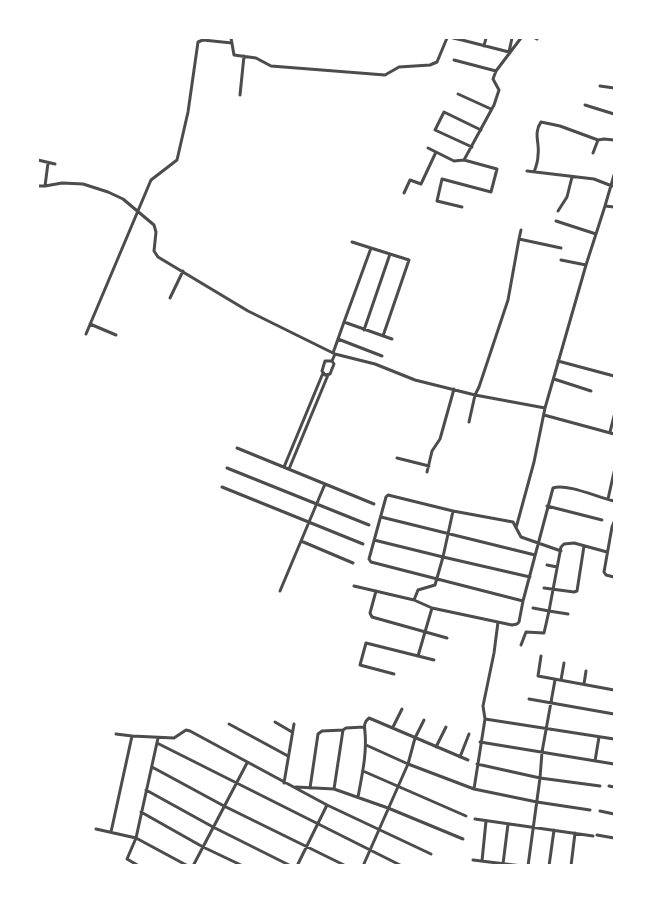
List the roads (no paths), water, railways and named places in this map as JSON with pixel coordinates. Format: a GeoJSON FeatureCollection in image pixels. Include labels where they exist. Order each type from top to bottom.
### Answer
{"type":"FeatureCollection","features":[{"type":"Feature","properties":{"kind":"street"},"geometry":{"type":"LineString","coordinates":[[231,38],[234,54],[256,58],[271,66],[385,75],[398,67],[430,65],[437,62],[442,54],[447,38]]}},
{"type":"Feature","properties":{"kind":"street"},"geometry":{"type":"LineString","coordinates":[[453,38],[509,52]]}},
{"type":"Feature","properties":{"kind":"street"},"geometry":{"type":"LineString","coordinates":[[484,46],[486,38]]}},
{"type":"Feature","properties":{"kind":"street"},"geometry":{"type":"LineString","coordinates":[[509,52],[512,38]]}},
{"type":"Feature","properties":{"kind":"street"},"geometry":{"type":"LineString","coordinates":[[464,160],[491,110],[499,90],[493,79],[496,71],[521,38]]}},
{"type":"Feature","properties":{"kind":"street"},"geometry":{"type":"LineString","coordinates":[[86,334],[152,178],[177,160],[188,112],[198,42],[203,40],[232,44]]}},
{"type":"Feature","properties":{"kind":"street"},"geometry":{"type":"LineString","coordinates":[[240,96],[244,56]]}},
{"type":"Feature","properties":{"kind":"street"},"geometry":{"type":"LineString","coordinates":[[454,60],[496,71]]}},
{"type":"Feature","properties":{"kind":"street"},"geometry":{"type":"LineString","coordinates":[[600,86],[614,88]]}},
{"type":"Feature","properties":{"kind":"street"},"geometry":{"type":"LineString","coordinates":[[458,94],[491,110]]}},
{"type":"Feature","properties":{"kind":"street"},"geometry":{"type":"LineString","coordinates":[[585,105],[614,114]]}},
{"type":"Feature","properties":{"kind":"street"},"geometry":{"type":"LineString","coordinates":[[472,147],[435,130],[444,112],[481,130]]}},
{"type":"Feature","properties":{"kind":"street"},"geometry":{"type":"LineString","coordinates":[[534,172],[539,154],[536,141],[537,132],[541,122],[560,126],[598,140],[614,140]]}},
{"type":"Feature","properties":{"kind":"street"},"geometry":{"type":"LineString","coordinates":[[593,153],[598,140]]}},
{"type":"Feature","properties":{"kind":"street"},"geometry":{"type":"LineString","coordinates":[[428,148],[454,161],[464,160],[498,169],[492,192],[442,179],[437,201],[462,207]]}},
{"type":"Feature","properties":{"kind":"street"},"geometry":{"type":"LineString","coordinates":[[404,193],[410,180],[421,184],[436,152]]}},
{"type":"Feature","properties":{"kind":"street"},"geometry":{"type":"LineString","coordinates":[[38,160],[55,164]]}},
{"type":"Feature","properties":{"kind":"street"},"geometry":{"type":"LineString","coordinates":[[45,186],[48,163]]}},
{"type":"Feature","properties":{"kind":"street"},"geometry":{"type":"LineString","coordinates":[[526,171],[594,179],[612,186]]}},
{"type":"Feature","properties":{"kind":"street"},"geometry":{"type":"LineString","coordinates":[[516,528],[558,361],[614,175]]}},
{"type":"Feature","properties":{"kind":"street"},"geometry":{"type":"LineString","coordinates":[[558,211],[567,197],[572,177]]}},
{"type":"Feature","properties":{"kind":"street"},"geometry":{"type":"LineString","coordinates":[[38,186],[62,183],[91,185],[123,199],[136,212],[154,225],[156,232],[154,251],[156,255],[248,312],[334,353],[375,364],[416,380],[545,408]]}},
{"type":"Feature","properties":{"kind":"street"},"geometry":{"type":"LineString","coordinates":[[605,206],[614,207]]}},
{"type":"Feature","properties":{"kind":"street"},"geometry":{"type":"LineString","coordinates":[[556,221],[596,234]]}},
{"type":"Feature","properties":{"kind":"street"},"geometry":{"type":"LineString","coordinates":[[468,422],[475,394],[508,300],[521,230]]}},
{"type":"Feature","properties":{"kind":"street"},"geometry":{"type":"LineString","coordinates":[[519,239],[561,248]]}},
{"type":"Feature","properties":{"kind":"street"},"geometry":{"type":"LineString","coordinates":[[352,242],[409,260],[382,336]]}},
{"type":"Feature","properties":{"kind":"street"},"geometry":{"type":"LineString","coordinates":[[289,469],[334,364],[332,361],[338,340],[371,248]]}},
{"type":"Feature","properties":{"kind":"street"},"geometry":{"type":"LineString","coordinates":[[364,330],[390,254]]}},
{"type":"Feature","properties":{"kind":"street"},"geometry":{"type":"LineString","coordinates":[[560,260],[586,264]]}},
{"type":"Feature","properties":{"kind":"street"},"geometry":{"type":"LineString","coordinates":[[170,298],[183,271]]}},
{"type":"Feature","properties":{"kind":"street"},"geometry":{"type":"LineString","coordinates":[[344,322],[392,339]]}},
{"type":"Feature","properties":{"kind":"street"},"geometry":{"type":"LineString","coordinates":[[90,324],[116,334]]}},
{"type":"Feature","properties":{"kind":"street"},"geometry":{"type":"LineString","coordinates":[[338,340],[382,356]]}},
{"type":"Feature","properties":{"kind":"street"},"geometry":{"type":"LineString","coordinates":[[284,467],[323,372],[325,361],[332,361]]}},
{"type":"Feature","properties":{"kind":"street"},"geometry":{"type":"LineString","coordinates":[[558,361],[614,376]]}},
{"type":"Feature","properties":{"kind":"street"},"geometry":{"type":"LineString","coordinates":[[323,372],[325,375],[328,375]]}},
{"type":"Feature","properties":{"kind":"street"},"geometry":{"type":"LineString","coordinates":[[554,379],[591,391]]}},
{"type":"Feature","properties":{"kind":"street"},"geometry":{"type":"LineString","coordinates":[[427,472],[432,451],[440,439],[454,389]]}},
{"type":"Feature","properties":{"kind":"street"},"geometry":{"type":"LineString","coordinates":[[544,415],[614,434]]}},
{"type":"Feature","properties":{"kind":"street"},"geometry":{"type":"LineString","coordinates":[[610,432],[614,416]]}},
{"type":"Feature","properties":{"kind":"street"},"geometry":{"type":"LineString","coordinates":[[301,426],[306,428]]}},
{"type":"Feature","properties":{"kind":"street"},"geometry":{"type":"LineString","coordinates":[[237,448],[374,504]]}},
{"type":"Feature","properties":{"kind":"street"},"geometry":{"type":"LineString","coordinates":[[397,458],[428,466]]}},
{"type":"Feature","properties":{"kind":"street"},"geometry":{"type":"LineString","coordinates":[[227,468],[369,525]]}},
{"type":"Feature","properties":{"kind":"street"},"geometry":{"type":"LineString","coordinates":[[608,499],[614,472]]}},
{"type":"Feature","properties":{"kind":"street"},"geometry":{"type":"LineString","coordinates":[[280,591],[326,484]]}},
{"type":"Feature","properties":{"kind":"street"},"geometry":{"type":"LineString","coordinates":[[354,586],[414,600],[432,608],[512,625],[517,624],[551,490],[558,486],[614,501]]}},
{"type":"Feature","properties":{"kind":"street"},"geometry":{"type":"LineString","coordinates":[[222,487],[363,544]]}},
{"type":"Feature","properties":{"kind":"street"},"geometry":{"type":"LineString","coordinates":[[523,601],[371,562],[369,559],[386,497],[513,522],[521,537],[561,550]]}},
{"type":"Feature","properties":{"kind":"street"},"geometry":{"type":"LineString","coordinates":[[547,506],[602,520]]}},
{"type":"Feature","properties":{"kind":"street"},"geometry":{"type":"LineString","coordinates":[[414,600],[418,590],[434,586],[437,580],[453,511]]}},
{"type":"Feature","properties":{"kind":"street"},"geometry":{"type":"LineString","coordinates":[[381,517],[535,555]]}},
{"type":"Feature","properties":{"kind":"street"},"geometry":{"type":"LineString","coordinates":[[614,522],[604,574],[614,577]]}},
{"type":"Feature","properties":{"kind":"street"},"geometry":{"type":"LineString","coordinates":[[374,540],[530,577]]}},
{"type":"Feature","properties":{"kind":"street"},"geometry":{"type":"LineString","coordinates":[[302,541],[353,563]]}},
{"type":"Feature","properties":{"kind":"street"},"geometry":{"type":"LineString","coordinates":[[521,646],[526,632],[544,633],[550,611],[557,567],[564,544],[567,542],[607,552]]}},
{"type":"Feature","properties":{"kind":"street"},"geometry":{"type":"LineString","coordinates":[[544,588],[578,591],[584,546]]}},
{"type":"Feature","properties":{"kind":"street"},"geometry":{"type":"LineString","coordinates":[[547,565],[557,567]]}},
{"type":"Feature","properties":{"kind":"street"},"geometry":{"type":"LineString","coordinates":[[376,591],[370,613],[371,616],[446,638]]}},
{"type":"Feature","properties":{"kind":"street"},"geometry":{"type":"LineString","coordinates":[[418,656],[432,608]]}},
{"type":"Feature","properties":{"kind":"street"},"geometry":{"type":"LineString","coordinates":[[533,608],[568,614]]}},
{"type":"Feature","properties":{"kind":"street"},"geometry":{"type":"LineString","coordinates":[[474,789],[485,719],[483,706],[494,653],[498,622]]}},
{"type":"Feature","properties":{"kind":"street"},"geometry":{"type":"LineString","coordinates":[[394,674],[360,664],[366,643],[434,660]]}},
{"type":"Feature","properties":{"kind":"street"},"geometry":{"type":"LineString","coordinates":[[541,656],[538,676],[614,690]]}},
{"type":"Feature","properties":{"kind":"street"},"geometry":{"type":"LineString","coordinates":[[561,680],[564,663]]}},
{"type":"Feature","properties":{"kind":"street"},"geometry":{"type":"LineString","coordinates":[[584,684],[586,671]]}},
{"type":"Feature","properties":{"kind":"street"},"geometry":{"type":"LineString","coordinates":[[528,866],[542,752],[555,680]]}},
{"type":"Feature","properties":{"kind":"street"},"geometry":{"type":"LineString","coordinates":[[529,699],[614,714]]}},
{"type":"Feature","properties":{"kind":"street"},"geometry":{"type":"LineString","coordinates":[[394,727],[402,709]]}},
{"type":"Feature","properties":{"kind":"street"},"geometry":{"type":"LineString","coordinates":[[358,797],[366,745],[364,727],[365,722],[371,718],[468,760]]}},
{"type":"Feature","properties":{"kind":"street"},"geometry":{"type":"LineString","coordinates":[[485,719],[614,739]]}},
{"type":"Feature","properties":{"kind":"street"},"geometry":{"type":"LineString","coordinates":[[363,866],[408,764],[424,720]]}},
{"type":"Feature","properties":{"kind":"street"},"geometry":{"type":"LineString","coordinates":[[275,722],[292,732]]}},
{"type":"Feature","properties":{"kind":"street"},"geometry":{"type":"LineString","coordinates":[[229,724],[288,756]]}},
{"type":"Feature","properties":{"kind":"street"},"geometry":{"type":"LineString","coordinates":[[284,782],[294,724]]}},
{"type":"Feature","properties":{"kind":"street"},"geometry":{"type":"LineString","coordinates":[[310,788],[318,734],[322,731],[364,727]]}},
{"type":"Feature","properties":{"kind":"street"},"geometry":{"type":"LineString","coordinates":[[436,747],[446,727]]}},
{"type":"Feature","properties":{"kind":"street"},"geometry":{"type":"LineString","coordinates":[[116,734],[174,738],[186,730],[190,731],[293,787],[431,854]]}},
{"type":"Feature","properties":{"kind":"street"},"geometry":{"type":"LineString","coordinates":[[334,789],[343,730]]}},
{"type":"Feature","properties":{"kind":"street"},"geometry":{"type":"LineString","coordinates":[[460,757],[469,734]]}},
{"type":"Feature","properties":{"kind":"street"},"geometry":{"type":"LineString","coordinates":[[111,832],[132,736]]}},
{"type":"Feature","properties":{"kind":"street"},"geometry":{"type":"LineString","coordinates":[[595,761],[599,737]]}},
{"type":"Feature","properties":{"kind":"street"},"geometry":{"type":"LineString","coordinates":[[139,866],[127,859],[136,838],[158,738]]}},
{"type":"Feature","properties":{"kind":"street"},"geometry":{"type":"LineString","coordinates":[[480,742],[614,764]]}},
{"type":"Feature","properties":{"kind":"street"},"geometry":{"type":"LineString","coordinates":[[157,743],[402,866]]}},
{"type":"Feature","properties":{"kind":"street"},"geometry":{"type":"LineString","coordinates":[[366,745],[408,764],[474,789],[537,802],[590,810]]}},
{"type":"Feature","properties":{"kind":"street"},"geometry":{"type":"LineString","coordinates":[[193,866],[247,762]]}},
{"type":"Feature","properties":{"kind":"street"},"geometry":{"type":"LineString","coordinates":[[477,764],[540,778],[600,786]]}},
{"type":"Feature","properties":{"kind":"street"},"geometry":{"type":"LineString","coordinates":[[152,767],[224,806],[346,866]]}},
{"type":"Feature","properties":{"kind":"street"},"geometry":{"type":"LineString","coordinates":[[363,770],[466,816]]}},
{"type":"Feature","properties":{"kind":"street"},"geometry":{"type":"LineString","coordinates":[[609,786],[614,787]]}},
{"type":"Feature","properties":{"kind":"street"},"geometry":{"type":"LineString","coordinates":[[293,787],[334,789],[388,808],[463,839]]}},
{"type":"Feature","properties":{"kind":"street"},"geometry":{"type":"LineString","coordinates":[[146,790],[213,827],[291,866]]}},
{"type":"Feature","properties":{"kind":"street"},"geometry":{"type":"LineString","coordinates":[[297,866],[327,804]]}},
{"type":"Feature","properties":{"kind":"street"},"geometry":{"type":"LineString","coordinates":[[600,811],[614,814]]}},
{"type":"Feature","properties":{"kind":"street"},"geometry":{"type":"LineString","coordinates":[[141,812],[203,847],[243,866]]}},
{"type":"Feature","properties":{"kind":"street"},"geometry":{"type":"LineString","coordinates":[[475,819],[614,838]]}},
{"type":"Feature","properties":{"kind":"street"},"geometry":{"type":"LineString","coordinates":[[482,861],[486,821]]}},
{"type":"Feature","properties":{"kind":"street"},"geometry":{"type":"LineString","coordinates":[[503,864],[508,824]]}},
{"type":"Feature","properties":{"kind":"street"},"geometry":{"type":"LineString","coordinates":[[96,829],[136,838],[188,866]]}},
{"type":"Feature","properties":{"kind":"street"},"geometry":{"type":"LineString","coordinates":[[549,866],[554,830]]}},
{"type":"Feature","properties":{"kind":"street"},"geometry":{"type":"LineString","coordinates":[[571,866],[575,833]]}},
{"type":"Feature","properties":{"kind":"street"},"geometry":{"type":"LineString","coordinates":[[473,860],[522,866]]}}]}
